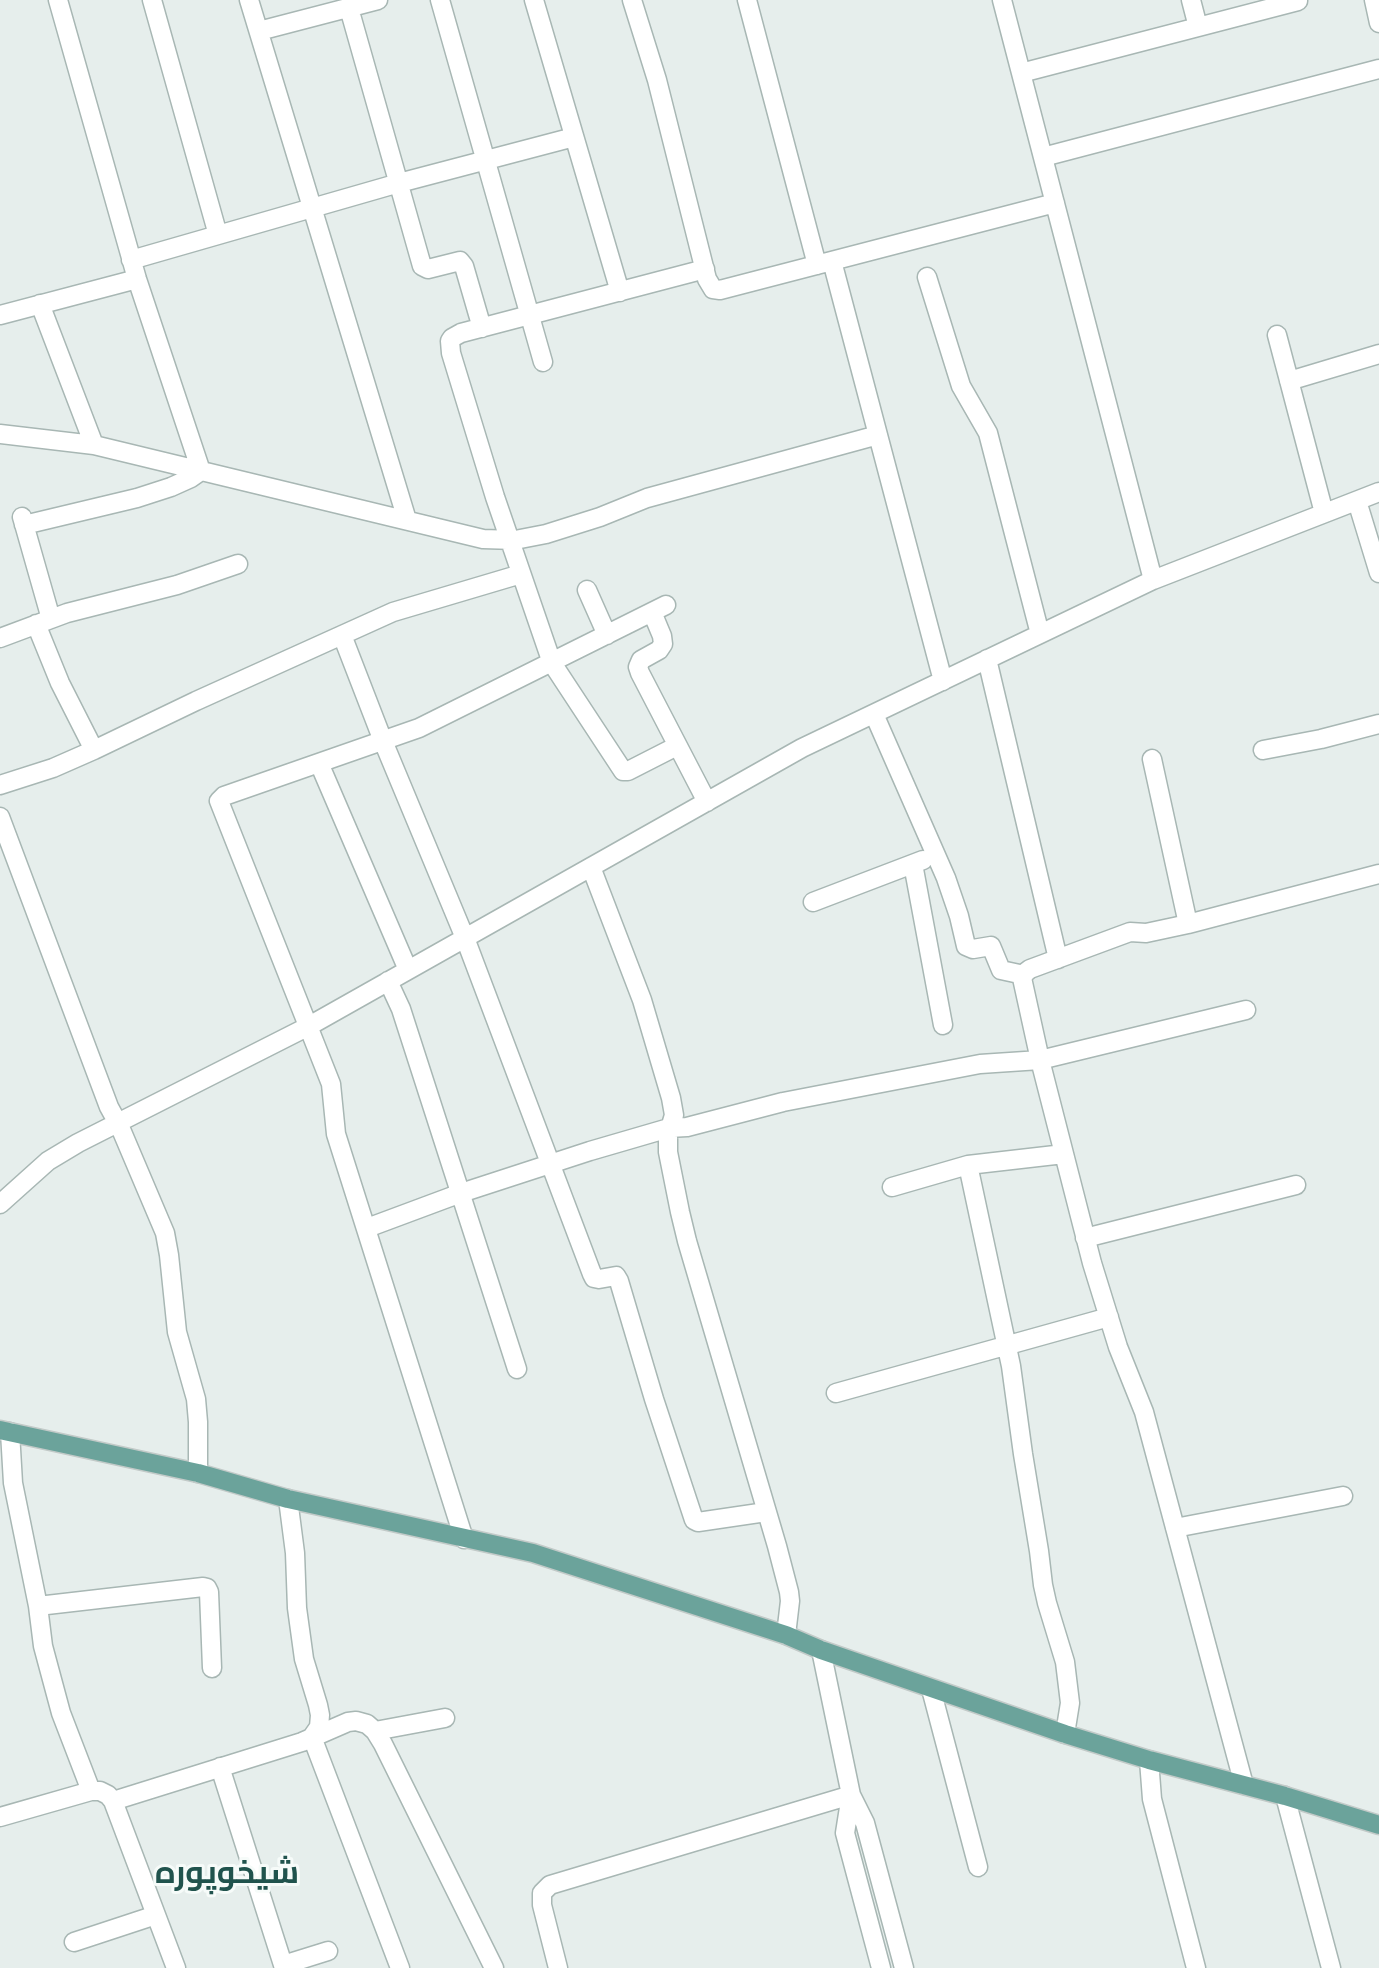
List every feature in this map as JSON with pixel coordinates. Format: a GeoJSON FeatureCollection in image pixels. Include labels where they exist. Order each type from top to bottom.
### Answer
{"type":"FeatureCollection","features":[{"type":"Feature","properties":{"kind":"main road"},"geometry":{"type":"LineString","coordinates":[[5,1431],[198,1473],[288,1499],[533,1553],[786,1635],[821,1650],[1065,1734],[1379,1825]]}},
{"type":"Feature","properties":{"kind":"street"},"geometry":{"type":"LineString","coordinates":[[58,0],[131,260],[201,471]]}},
{"type":"Feature","properties":{"kind":"street"},"geometry":{"type":"LineString","coordinates":[[152,0],[218,235]]}},
{"type":"Feature","properties":{"kind":"street"},"geometry":{"type":"LineString","coordinates":[[249,0],[407,520]]}},
{"type":"Feature","properties":{"kind":"street"},"geometry":{"type":"LineString","coordinates":[[259,31],[378,0]]}},
{"type":"Feature","properties":{"kind":"street"},"geometry":{"type":"LineString","coordinates":[[440,0],[543,362]]}},
{"type":"Feature","properties":{"kind":"street"},"geometry":{"type":"LineString","coordinates":[[534,0],[620,292]]}},
{"type":"Feature","properties":{"kind":"street"},"geometry":{"type":"LineString","coordinates":[[632,0],[669,120],[705,269],[711,287],[716,290],[1055,203]]}},
{"type":"Feature","properties":{"kind":"street"},"geometry":{"type":"LineString","coordinates":[[747,0],[878,435],[943,681]]}},
{"type":"Feature","properties":{"kind":"street"},"geometry":{"type":"LineString","coordinates":[[1002,0],[1153,580]]}},
{"type":"Feature","properties":{"kind":"street"},"geometry":{"type":"LineString","coordinates":[[1191,0],[1198,27]]}},
{"type":"Feature","properties":{"kind":"street"},"geometry":{"type":"LineString","coordinates":[[1374,0],[1379,23]]}},
{"type":"Feature","properties":{"kind":"street"},"geometry":{"type":"LineString","coordinates":[[1021,73],[1298,1]]}},
{"type":"Feature","properties":{"kind":"street"},"geometry":{"type":"LineString","coordinates":[[349,8],[422,266],[428,269],[457,261],[462,263],[482,328]]}},
{"type":"Feature","properties":{"kind":"street"},"geometry":{"type":"LineString","coordinates":[[1043,157],[1379,69]]}},
{"type":"Feature","properties":{"kind":"street"},"geometry":{"type":"LineString","coordinates":[[131,260],[399,183],[574,137]]}},
{"type":"Feature","properties":{"kind":"street"},"geometry":{"type":"LineString","coordinates":[[677,746],[628,771],[623,771],[552,663],[509,540],[449,346],[450,341],[456,335],[705,269]]}},
{"type":"Feature","properties":{"kind":"street"},"geometry":{"type":"LineString","coordinates":[[927,277],[961,386],[988,433],[1040,634]]}},
{"type":"Feature","properties":{"kind":"street"},"geometry":{"type":"LineString","coordinates":[[0,315],[137,279]]}},
{"type":"Feature","properties":{"kind":"street"},"geometry":{"type":"LineString","coordinates":[[40,304],[94,446]]}},
{"type":"Feature","properties":{"kind":"street"},"geometry":{"type":"LineString","coordinates":[[1277,335],[1324,513]]}},
{"type":"Feature","properties":{"kind":"street"},"geometry":{"type":"LineString","coordinates":[[1289,381],[1379,354]]}},
{"type":"Feature","properties":{"kind":"street"},"geometry":{"type":"LineString","coordinates":[[0,434],[94,446],[483,539],[509,540],[546,534],[600,517],[647,498],[878,435]]}},
{"type":"Feature","properties":{"kind":"street"},"geometry":{"type":"LineString","coordinates":[[94,750],[60,683],[23,521],[136,498],[171,488],[201,471]]}},
{"type":"Feature","properties":{"kind":"street"},"geometry":{"type":"LineString","coordinates":[[0,1204],[48,1161],[78,1143],[309,1026],[802,748],[1153,580],[1379,492]]}},
{"type":"Feature","properties":{"kind":"street"},"geometry":{"type":"LineString","coordinates":[[1357,501],[1379,573]]}},
{"type":"Feature","properties":{"kind":"street"},"geometry":{"type":"LineString","coordinates":[[0,638],[85,608],[177,585],[238,564]]}},
{"type":"Feature","properties":{"kind":"street"},"geometry":{"type":"LineString","coordinates":[[0,785],[53,768],[94,750],[393,612],[521,574]]}},
{"type":"Feature","properties":{"kind":"street"},"geometry":{"type":"LineString","coordinates":[[587,590],[607,635]]}},
{"type":"Feature","properties":{"kind":"street"},"geometry":{"type":"LineString","coordinates":[[464,1539],[336,1134],[331,1084],[219,803],[224,796],[428,724],[659,609],[663,644],[659,650],[641,660],[638,668],[707,802]]}},
{"type":"Feature","properties":{"kind":"street"},"geometry":{"type":"LineString","coordinates":[[342,635],[383,741],[465,938],[592,1274],[598,1279],[616,1276],[619,1281],[654,1399],[694,1520],[698,1522],[766,1512]]}},
{"type":"Feature","properties":{"kind":"street"},"geometry":{"type":"LineString","coordinates":[[987,659],[1058,959]]}},
{"type":"Feature","properties":{"kind":"street"},"geometry":{"type":"LineString","coordinates":[[874,714],[950,888],[966,946],[973,949],[991,946],[1001,970],[1024,975]]}},
{"type":"Feature","properties":{"kind":"street"},"geometry":{"type":"LineString","coordinates":[[1263,750],[1321,739],[1379,724]]}},
{"type":"Feature","properties":{"kind":"street"},"geometry":{"type":"LineString","coordinates":[[1152,759],[1188,924]]}},
{"type":"Feature","properties":{"kind":"street"},"geometry":{"type":"LineString","coordinates":[[319,763],[408,970]]}},
{"type":"Feature","properties":{"kind":"street"},"geometry":{"type":"LineString","coordinates":[[0,817],[108,1107],[118,1123],[165,1233],[177,1332],[196,1399],[198,1473]]}},
{"type":"Feature","properties":{"kind":"street"},"geometry":{"type":"LineString","coordinates":[[813,902],[936,855]]}},
{"type":"Feature","properties":{"kind":"street"},"geometry":{"type":"LineString","coordinates":[[912,864],[943,1025]]}},
{"type":"Feature","properties":{"kind":"street"},"geometry":{"type":"LineString","coordinates":[[591,867],[642,1000],[674,1109],[673,1120],[669,1128],[668,1152],[687,1241],[789,1592],[786,1635]]}},
{"type":"Feature","properties":{"kind":"street"},"geometry":{"type":"LineString","coordinates":[[1244,1785],[1144,1412],[1118,1347],[1085,1238],[1040,1060],[1023,984],[1024,975],[1030,969],[1130,932],[1146,933],[1188,924],[1379,874]]}},
{"type":"Feature","properties":{"kind":"street"},"geometry":{"type":"LineString","coordinates":[[388,981],[401,1009],[518,1370]]}},
{"type":"Feature","properties":{"kind":"street"},"geometry":{"type":"LineString","coordinates":[[367,1228],[461,1193],[669,1128],[699,1124],[783,1102],[980,1064],[1040,1060],[1246,1010]]}},
{"type":"Feature","properties":{"kind":"street"},"geometry":{"type":"LineString","coordinates":[[892,1187],[968,1166],[1064,1154]]}},
{"type":"Feature","properties":{"kind":"street"},"geometry":{"type":"LineString","coordinates":[[968,1166],[1016,1396],[1023,1454],[1040,1551],[1043,1585],[1065,1662],[1070,1703],[1065,1734]]}},
{"type":"Feature","properties":{"kind":"street"},"geometry":{"type":"LineString","coordinates":[[1085,1238],[1296,1185]]}},
{"type":"Feature","properties":{"kind":"street"},"geometry":{"type":"LineString","coordinates":[[836,1393],[1109,1317]]}},
{"type":"Feature","properties":{"kind":"street"},"geometry":{"type":"LineString","coordinates":[[5,1431],[6,1483],[38,1606],[43,1646],[61,1713],[92,1791]]}},
{"type":"Feature","properties":{"kind":"street"},"geometry":{"type":"LineString","coordinates":[[1175,1528],[1343,1496]]}},
{"type":"Feature","properties":{"kind":"street"},"geometry":{"type":"LineString","coordinates":[[288,1499],[295,1553],[297,1608],[301,1639],[304,1659],[320,1715],[319,1727],[312,1737]]}},
{"type":"Feature","properties":{"kind":"street"},"geometry":{"type":"LineString","coordinates":[[38,1606],[207,1588],[212,1668]]}},
{"type":"Feature","properties":{"kind":"street"},"geometry":{"type":"LineString","coordinates":[[821,1650],[850,1795],[865,1823],[904,1968]]}},
{"type":"Feature","properties":{"kind":"street"},"geometry":{"type":"LineString","coordinates":[[931,1689],[978,1867]]}},
{"type":"Feature","properties":{"kind":"street"},"geometry":{"type":"LineString","coordinates":[[375,1731],[445,1718]]}},
{"type":"Feature","properties":{"kind":"street"},"geometry":{"type":"LineString","coordinates":[[113,1801],[302,1742],[348,1722],[368,1724],[383,1744],[494,1968]]}},
{"type":"Feature","properties":{"kind":"street"},"geometry":{"type":"LineString","coordinates":[[312,1737],[400,1968]]}},
{"type":"Feature","properties":{"kind":"street"},"geometry":{"type":"LineString","coordinates":[[1149,1760],[1152,1799],[1196,1968]]}},
{"type":"Feature","properties":{"kind":"street"},"geometry":{"type":"LineString","coordinates":[[220,1767],[283,1967],[328,1951]]}},
{"type":"Feature","properties":{"kind":"street"},"geometry":{"type":"LineString","coordinates":[[0,1817],[92,1791],[100,1791],[108,1795],[113,1801],[176,1968]]}},
{"type":"Feature","properties":{"kind":"street"},"geometry":{"type":"LineString","coordinates":[[558,1968],[542,1905],[542,1893],[550,1886],[850,1795]]}},
{"type":"Feature","properties":{"kind":"street"},"geometry":{"type":"LineString","coordinates":[[850,1795],[845,1833],[881,1968]]}},
{"type":"Feature","properties":{"kind":"street"},"geometry":{"type":"LineString","coordinates":[[1285,1796],[1331,1968]]}},
{"type":"Feature","properties":{"kind":"street"},"geometry":{"type":"LineString","coordinates":[[74,1942],[156,1915]]}},
{"type":"Feature","properties":{"kind":"district","name":"شیخوپورہ"},"geometry":{"type":"Point","coordinates":[227,1875]}}]}
